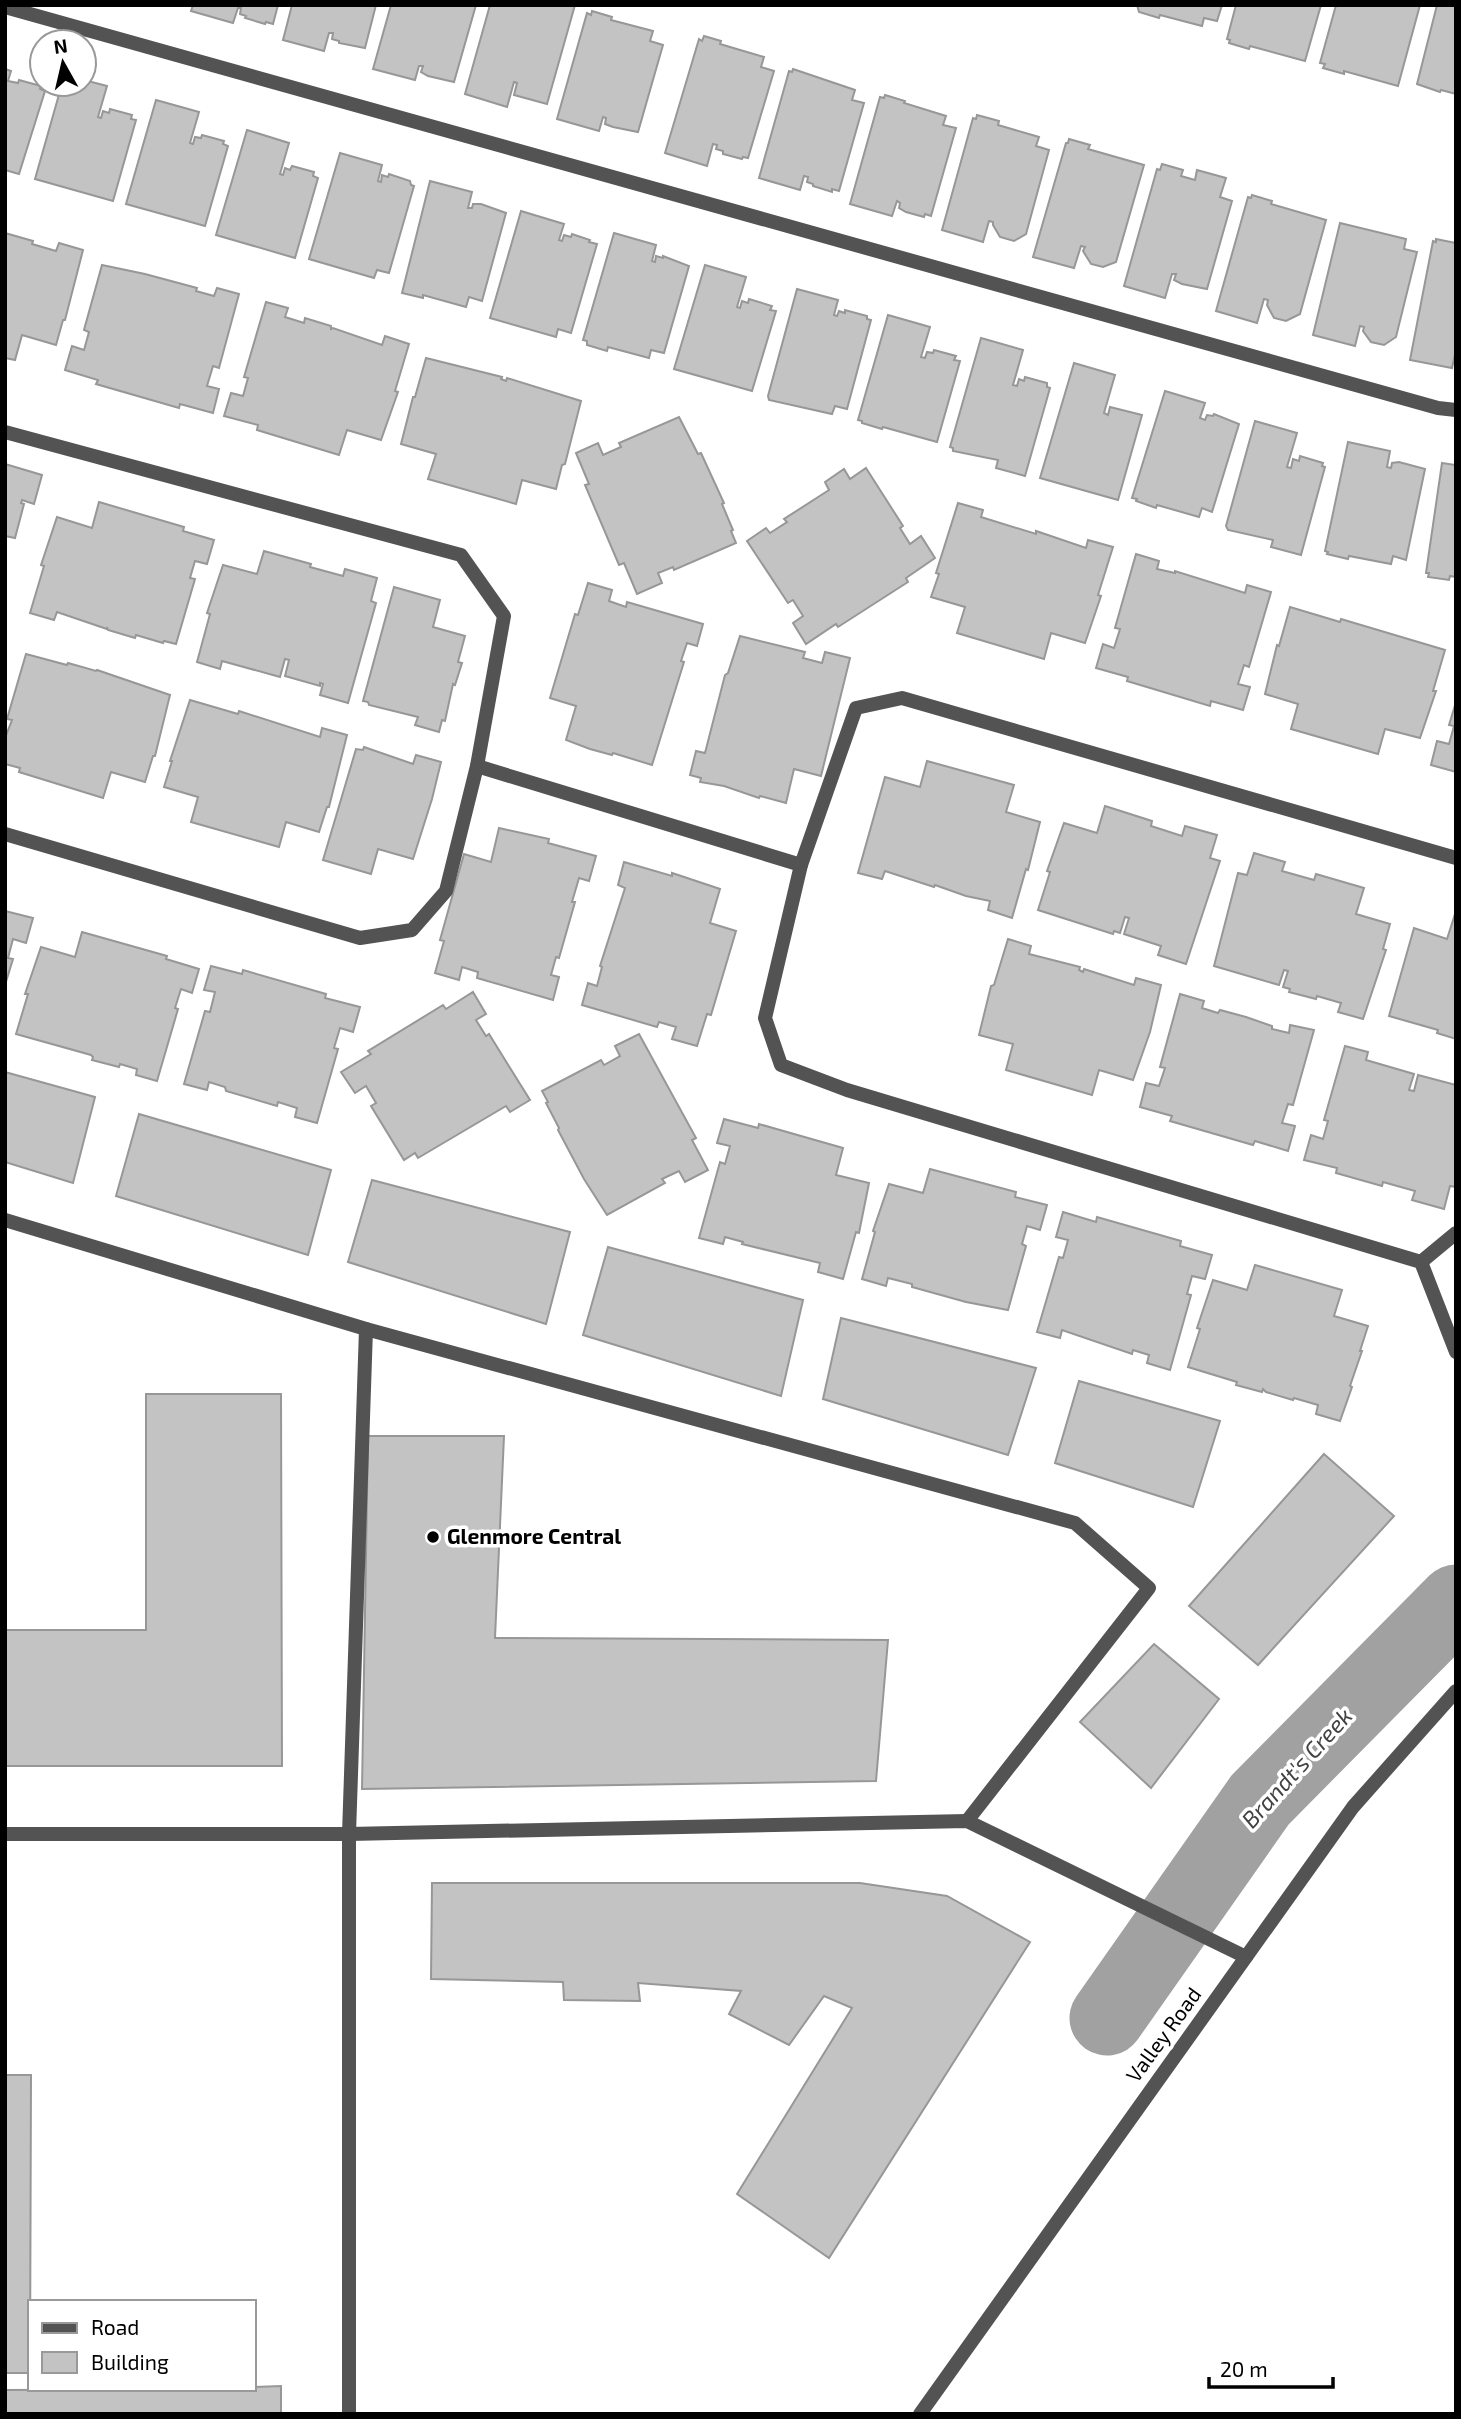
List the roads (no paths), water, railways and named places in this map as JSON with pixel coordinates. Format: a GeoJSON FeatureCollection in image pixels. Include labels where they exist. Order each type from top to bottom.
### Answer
{"type":"FeatureCollection","features":[{"type":"Feature","properties":{"kind":"street"},"geometry":{"type":"LineString","coordinates":[[5,7],[1425,404],[1456,410]]}},
{"type":"Feature","properties":{"kind":"street"},"geometry":{"type":"LineString","coordinates":[[5,432],[461,555],[504,616],[477,766],[446,891],[412,930],[360,938],[5,834]]}},
{"type":"Feature","properties":{"kind":"street"},"geometry":{"type":"LineString","coordinates":[[1421,1262],[847,1090],[781,1065],[765,1018],[801,865],[856,708],[902,698],[1456,858]]}},
{"type":"Feature","properties":{"kind":"street"},"geometry":{"type":"LineString","coordinates":[[477,766],[801,865]]}},
{"type":"Feature","properties":{"kind":"street"},"geometry":{"type":"LineString","coordinates":[[5,1220],[366,1329],[1075,1523],[1149,1588],[967,1821]]}},
{"type":"Feature","properties":{"kind":"street"},"geometry":{"type":"LineString","coordinates":[[1421,1262],[1456,1233]]}},
{"type":"Feature","properties":{"kind":"street"},"geometry":{"type":"LineString","coordinates":[[1421,1262],[1456,1352]]}},
{"type":"Feature","properties":{"kind":"street"},"geometry":{"type":"LineString","coordinates":[[349,2414],[349,1834],[366,1329]]}},
{"type":"Feature","properties":{"kind":"street","name":"Valley Road"},"geometry":{"type":"LineString","coordinates":[[920,2414],[1353,1807],[1456,1691]]}},
{"type":"Feature","properties":{"kind":"street"},"geometry":{"type":"LineString","coordinates":[[5,1834],[349,1834],[967,1821],[1246,1957]]}},
{"type":"Feature","properties":{"kind":"waterway","name":"Brandt's Creek"},"geometry":{"type":"LineString","coordinates":[[1107,2018],[1260,1800],[1456,1602]]}},
{"type":"Feature","properties":{"kind":"place","name":"Glenmore Central"},"geometry":{"type":"Point","coordinates":[433,1537]}}]}
